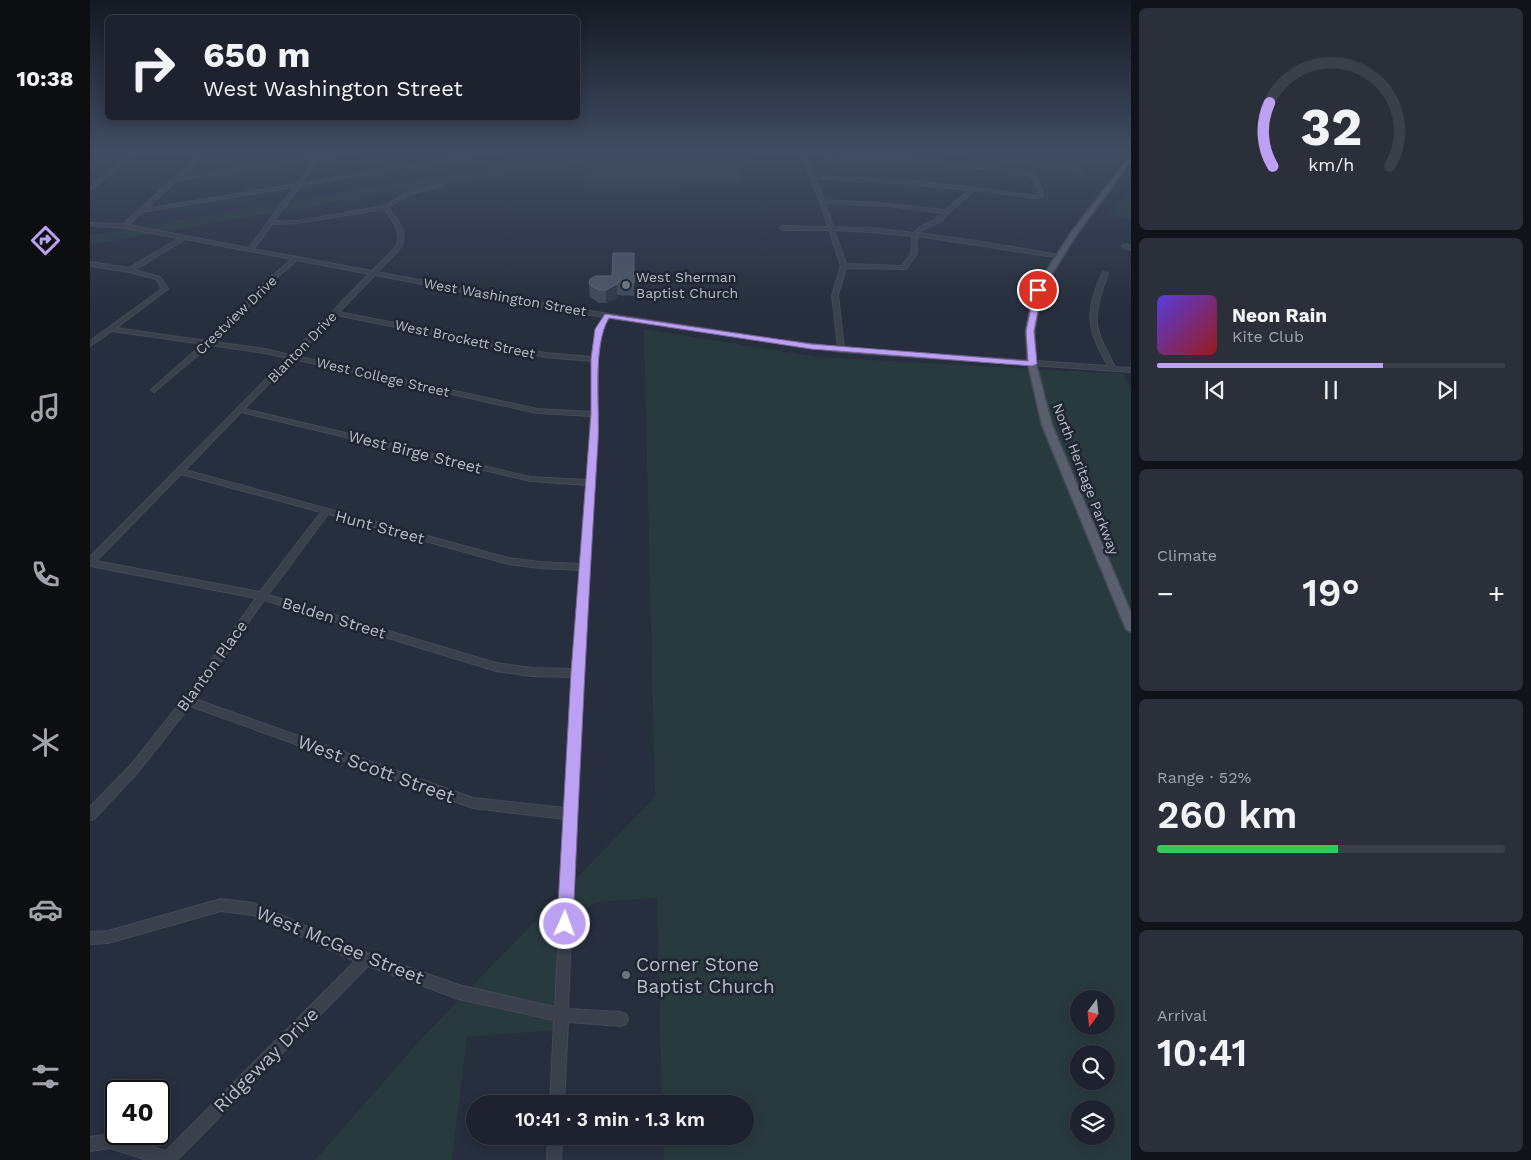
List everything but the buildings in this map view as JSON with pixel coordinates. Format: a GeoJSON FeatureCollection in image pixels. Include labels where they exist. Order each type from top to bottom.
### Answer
{"type":"FeatureCollection","features":[{"type":"Feature","properties":{"kind":"main road","name":"North Heritage Parkway"},"geometry":{"type":"LineString","coordinates":[[1094,206],[1073,234],[1038,290],[1030,331],[1032,364],[1047,425],[1131,627]]}},
{"type":"Feature","properties":{"kind":"street"},"geometry":{"type":"LineString","coordinates":[[124,226],[147,206]]}},
{"type":"Feature","properties":{"kind":"street"},"geometry":{"type":"LineString","coordinates":[[142,211],[172,206]]}},
{"type":"Feature","properties":{"kind":"street"},"geometry":{"type":"LineString","coordinates":[[250,250],[282,206]]}},
{"type":"Feature","properties":{"kind":"street"},"geometry":{"type":"LineString","coordinates":[[270,223],[298,222],[384,206]]}},
{"type":"Feature","properties":{"kind":"street","name":"Blanton Drive"},"geometry":{"type":"LineString","coordinates":[[90,562],[398,248],[402,238],[399,226],[385,206]]}},
{"type":"Feature","properties":{"kind":"street"},"geometry":{"type":"LineString","coordinates":[[824,206],[844,266],[835,295],[841,350]]}},
{"type":"Feature","properties":{"kind":"street"},"geometry":{"type":"LineString","coordinates":[[897,206],[946,212]]}},
{"type":"Feature","properties":{"kind":"street"},"geometry":{"type":"LineString","coordinates":[[844,266],[904,268],[914,254],[915,235],[923,227],[940,220],[953,206]]}},
{"type":"Feature","properties":{"kind":"street","name":"West Washington Street"},"geometry":{"type":"LineString","coordinates":[[90,224],[124,226],[372,274],[607,316],[780,342],[841,350],[1131,370]]}},
{"type":"Feature","properties":{"kind":"street"},"geometry":{"type":"LineString","coordinates":[[783,228],[871,230],[988,244],[1059,257]]}},
{"type":"Feature","properties":{"kind":"street"},"geometry":{"type":"LineString","coordinates":[[130,270],[183,238]]}},
{"type":"Feature","properties":{"kind":"street","name":"Crestview Drive"},"geometry":{"type":"LineString","coordinates":[[154,390],[228,326],[262,288],[295,259]]}},
{"type":"Feature","properties":{"kind":"street"},"geometry":{"type":"LineString","coordinates":[[90,264],[130,270],[158,278],[165,289],[90,344]]}},
{"type":"Feature","properties":{"kind":"street"},"geometry":{"type":"LineString","coordinates":[[1105,273],[1095,301],[1091,320],[1096,337],[1112,368]]}},
{"type":"Feature","properties":{"kind":"street","name":"West Brockett Street"},"geometry":{"type":"LineString","coordinates":[[336,313],[545,355],[595,359]]}},
{"type":"Feature","properties":{"kind":"street"},"geometry":{"type":"LineString","coordinates":[[557,1095],[577,673],[595,414],[595,359],[599,329],[607,316]]}},
{"type":"Feature","properties":{"kind":"street","name":"West College Street"},"geometry":{"type":"LineString","coordinates":[[112,329],[209,342],[293,357],[537,411],[595,414]]}},
{"type":"Feature","properties":{"kind":"street","name":"West Birge Street"},"geometry":{"type":"LineString","coordinates":[[240,410],[530,479],[591,483]]}},
{"type":"Feature","properties":{"kind":"street","name":"Hunt Street"},"geometry":{"type":"LineString","coordinates":[[180,472],[508,561],[584,567]]}},
{"type":"Feature","properties":{"kind":"street","name":"Blanton Place"},"geometry":{"type":"LineString","coordinates":[[90,815],[134,769],[188,701],[262,596],[326,512]]}},
{"type":"Feature","properties":{"kind":"street","name":"Belden Street"},"geometry":{"type":"LineString","coordinates":[[90,562],[262,596],[496,667],[532,672],[577,673]]}},
{"type":"Feature","properties":{"kind":"street","name":"West Scott Street"},"geometry":{"type":"LineString","coordinates":[[188,701],[472,803],[570,814]]}},
{"type":"Feature","properties":{"kind":"street","name":"West McGee Street"},"geometry":{"type":"LineString","coordinates":[[90,938],[108,937],[221,905],[253,908],[366,959],[459,992],[561,1015],[621,1019]]}},
{"type":"Feature","properties":{"kind":"street","name":"Ridgeway Drive"},"geometry":{"type":"LineString","coordinates":[[168,1160],[366,959]]}},
{"type":"Feature","properties":{"kind":"street"},"geometry":{"type":"LineString","coordinates":[[90,1144],[110,1141],[168,1160]]}},
{"type":"Feature","properties":{"kind":"street"},"geometry":{"type":"LineString","coordinates":[[554,1160],[555,1145]]}},
{"type":"Feature","properties":{"kind":"shaded area"},"geometry":{"type":"Polygon","coordinates":[[[263,206],[312,206],[90,244],[90,235],[263,206]]]}},
{"type":"Feature","properties":{"kind":"shaded area"},"geometry":{"type":"Polygon","coordinates":[[[1117,206],[1131,206],[1131,219],[1109,215],[1117,206]]]}},
{"type":"Feature","properties":{"kind":"shaded area"},"geometry":{"type":"Polygon","coordinates":[[[644,329],[818,357],[1123,374],[1131,390],[1131,1160],[664,1160],[663,1145],[754,1145],[754,1095],[662,1095],[657,898],[596,902],[572,920],[567,1029],[467,1037],[452,1160],[315,1160],[423,1037],[655,797],[644,329]]]}},
{"type":"Feature","properties":{"kind":"place","name":"West Sherman Baptist Church"},"geometry":{"type":"Point","coordinates":[626,285]}},
{"type":"Feature","properties":{"kind":"place","name":"Corner Stone Baptist Church"},"geometry":{"type":"Point","coordinates":[626,975]}},
{"type":"Feature","properties":{"kind":"route"},"geometry":{"type":"LineString","coordinates":[[565,924],[577,673],[595,414],[595,359],[599,329],[607,316],[846,350],[1032,364],[1030,331],[1038,290]]}}]}
